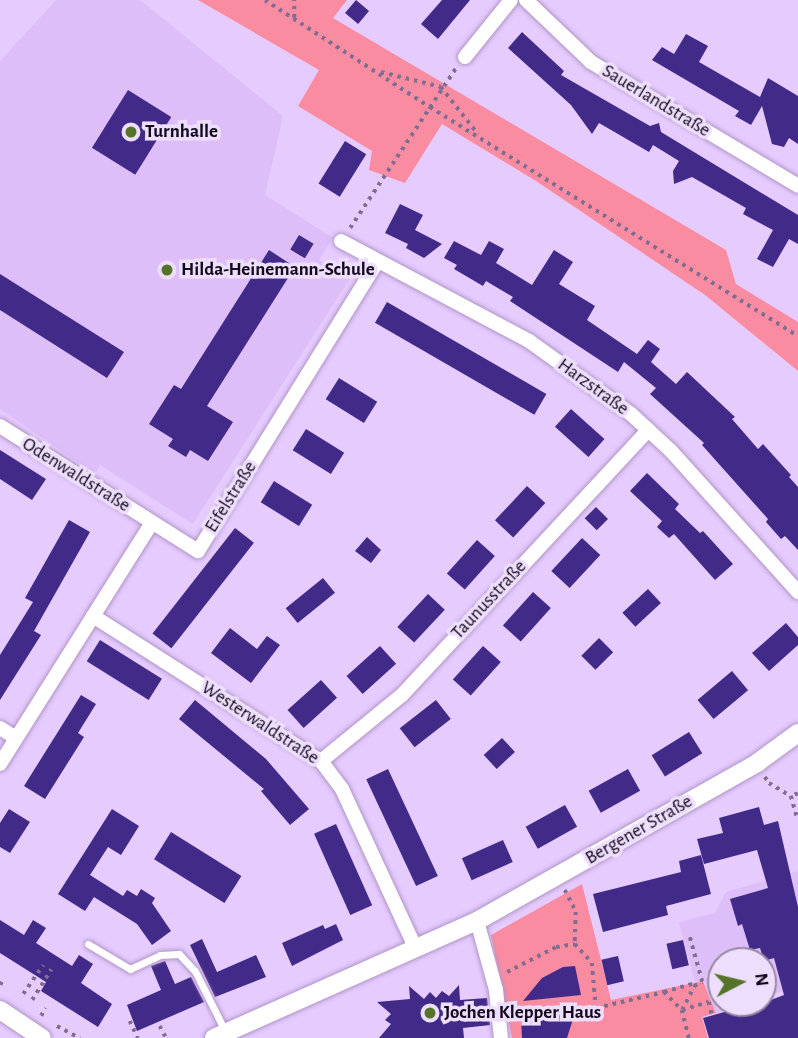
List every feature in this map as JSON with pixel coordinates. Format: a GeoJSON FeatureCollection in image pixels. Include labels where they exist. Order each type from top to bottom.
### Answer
{"type":"FeatureCollection","features":[{"type":"Feature","properties":{"kind":"street"},"geometry":{"type":"LineString","coordinates":[[465,57],[511,0]]}},
{"type":"Feature","properties":{"kind":"street","name":"Sauerlandstraße"},"geometry":{"type":"LineString","coordinates":[[526,0],[599,67],[798,186]]}},
{"type":"Feature","properties":{"kind":"street","name":"Harzstraße"},"geometry":{"type":"LineString","coordinates":[[341,241],[529,341],[631,414],[671,451],[798,592]]}},
{"type":"Feature","properties":{"kind":"street","name":"Eifelstraße"},"geometry":{"type":"LineString","coordinates":[[152,523],[198,551],[377,262]]}},
{"type":"Feature","properties":{"kind":"street","name":"Odenwaldstraße"},"geometry":{"type":"LineString","coordinates":[[0,426],[152,523]]}},
{"type":"Feature","properties":{"kind":"street","name":"Taunusstraße"},"geometry":{"type":"LineString","coordinates":[[321,761],[402,695],[648,430]]}},
{"type":"Feature","properties":{"kind":"street"},"geometry":{"type":"LineString","coordinates":[[0,764],[152,523]]}},
{"type":"Feature","properties":{"kind":"street","name":"Westerwaldstraße"},"geometry":{"type":"LineString","coordinates":[[93,616],[321,761],[342,789],[415,948]]}},
{"type":"Feature","properties":{"kind":"street"},"geometry":{"type":"LineString","coordinates":[[0,728],[16,738]]}},
{"type":"Feature","properties":{"kind":"street","name":"Bergener Straße"},"geometry":{"type":"LineString","coordinates":[[223,1036],[477,921],[558,877],[796,738]]}},
{"type":"Feature","properties":{"kind":"street"},"geometry":{"type":"LineString","coordinates":[[477,921],[493,979],[501,1038]]}},
{"type":"Feature","properties":{"kind":"street"},"geometry":{"type":"LineString","coordinates":[[0,1010],[42,1038]]}},
{"type":"Feature","properties":{"kind":"lane"},"geometry":{"type":"LineString","coordinates":[[88,944],[130,969],[160,955],[179,954],[195,971],[223,1036]]}},
{"type":"Feature","properties":{"kind":"path"},"geometry":{"type":"LineString","coordinates":[[265,0],[430,107],[798,336]]}},
{"type":"Feature","properties":{"kind":"path"},"geometry":{"type":"LineString","coordinates":[[294,0],[294,18]]}},
{"type":"Feature","properties":{"kind":"path"},"geometry":{"type":"LineString","coordinates":[[341,241],[441,87],[465,57]]}},
{"type":"Feature","properties":{"kind":"path"},"geometry":{"type":"LineString","coordinates":[[376,71],[441,87],[480,136]]}},
{"type":"Feature","properties":{"kind":"path"},"geometry":{"type":"LineString","coordinates":[[757,762],[769,783],[791,796],[798,820]]}},
{"type":"Feature","properties":{"kind":"path"},"geometry":{"type":"LineString","coordinates":[[791,796],[798,794]]}},
{"type":"Feature","properties":{"kind":"path"},"geometry":{"type":"LineString","coordinates":[[558,877],[576,912],[575,944],[592,963],[596,1007],[702,982]]}},
{"type":"Feature","properties":{"kind":"path"},"geometry":{"type":"LineString","coordinates":[[689,935],[702,982]]}},
{"type":"Feature","properties":{"kind":"path"},"geometry":{"type":"LineString","coordinates":[[493,979],[556,947],[575,944]]}},
{"type":"Feature","properties":{"kind":"path"},"geometry":{"type":"LineString","coordinates":[[23,994],[43,965]]}},
{"type":"Feature","properties":{"kind":"path"},"geometry":{"type":"LineString","coordinates":[[32,1000],[51,969]]}},
{"type":"Feature","properties":{"kind":"path"},"geometry":{"type":"LineString","coordinates":[[682,1010],[694,986],[702,982]]}},
{"type":"Feature","properties":{"kind":"path"},"geometry":{"type":"LineString","coordinates":[[664,992],[682,1010],[689,1038]]}},
{"type":"Feature","properties":{"kind":"path"},"geometry":{"type":"LineString","coordinates":[[682,1010],[707,1003]]}},
{"type":"Feature","properties":{"kind":"path"},"geometry":{"type":"LineString","coordinates":[[41,1016],[45,1008]]}},
{"type":"Feature","properties":{"kind":"path"},"geometry":{"type":"LineString","coordinates":[[130,1021],[138,1038]]}},
{"type":"Feature","properties":{"kind":"path"},"geometry":{"type":"LineString","coordinates":[[160,1026],[166,1038]]}},
{"type":"Feature","properties":{"kind":"shaded area","name":"Hilda-Heinemann-Schule"},"geometry":{"type":"Polygon","coordinates":[[[56,0],[140,0],[283,116],[265,195],[333,238],[319,260],[349,280],[193,524],[100,465],[95,474],[0,409],[0,61],[56,0]]]}},
{"type":"Feature","properties":{"kind":"shaded area"},"geometry":{"type":"Polygon","coordinates":[[[198,0],[347,0],[333,18],[726,250],[736,284],[798,322],[798,371],[705,295],[536,181],[442,124],[405,183],[369,170],[372,151],[298,106],[319,70],[198,0]]]}},
{"type":"Feature","properties":{"kind":"shaded area"},"geometry":{"type":"Polygon","coordinates":[[[798,871],[798,987],[777,993],[777,947],[707,947],[707,989],[704,981],[695,982],[679,922],[715,913],[726,892],[798,871]]]}},
{"type":"Feature","properties":{"kind":"shaded area"},"geometry":{"type":"Polygon","coordinates":[[[582,884],[611,1000],[703,981],[707,991],[707,1016],[702,1017],[708,1038],[512,1038],[491,935],[582,884]]]}},
{"type":"Feature","properties":{"kind":"building"},"geometry":{"type":"Polygon","coordinates":[[[356,0],[369,11],[358,24],[345,13],[356,0]]]}},
{"type":"Feature","properties":{"kind":"building"},"geometry":{"type":"Polygon","coordinates":[[[442,0],[470,0],[438,39],[421,24],[442,0]]]}},
{"type":"Feature","properties":{"kind":"building"},"geometry":{"type":"Polygon","coordinates":[[[522,32],[564,71],[561,75],[650,126],[659,123],[661,132],[798,215],[798,244],[789,239],[773,267],[757,259],[773,230],[743,214],[746,208],[692,177],[674,184],[673,171],[679,161],[653,145],[649,152],[599,123],[592,134],[571,105],[508,48],[522,32]]]}},
{"type":"Feature","properties":{"kind":"building"},"geometry":{"type":"Polygon","coordinates":[[[686,34],[708,46],[699,62],[760,97],[768,78],[798,96],[798,144],[789,138],[784,147],[772,144],[762,106],[751,125],[735,116],[739,111],[652,60],[662,47],[674,54],[686,34]]]}},
{"type":"Feature","properties":{"kind":"building","name":"Turnhalle"},"geometry":{"type":"Polygon","coordinates":[[[128,90],[171,117],[135,175],[92,148],[128,90]]]}},
{"type":"Feature","properties":{"kind":"building"},"geometry":{"type":"Polygon","coordinates":[[[345,141],[366,154],[340,197],[319,183],[345,141]]]}},
{"type":"Feature","properties":{"kind":"building"},"geometry":{"type":"Polygon","coordinates":[[[400,204],[423,215],[415,230],[442,244],[424,258],[406,248],[408,244],[385,233],[400,204]]]}},
{"type":"Feature","properties":{"kind":"building"},"geometry":{"type":"Polygon","coordinates":[[[299,235],[314,244],[305,258],[290,250],[299,235]]]}},
{"type":"Feature","properties":{"kind":"building"},"geometry":{"type":"Polygon","coordinates":[[[454,241],[481,255],[489,241],[504,249],[496,263],[532,285],[554,250],[573,262],[559,284],[595,306],[587,320],[637,354],[648,340],[660,349],[651,362],[676,384],[687,372],[735,417],[732,419],[758,449],[763,444],[791,475],[789,477],[798,487],[798,550],[785,536],[781,539],[766,522],[768,519],[702,445],[704,443],[650,394],[656,388],[624,362],[618,372],[510,301],[513,297],[486,281],[483,286],[454,269],[457,265],[444,258],[454,241]]]}},
{"type":"Feature","properties":{"kind":"building"},"geometry":{"type":"Polygon","coordinates":[[[269,250],[295,267],[207,406],[233,422],[208,461],[190,450],[186,457],[168,446],[173,439],[149,424],[174,385],[181,389],[269,250]]]}},
{"type":"Feature","properties":{"kind":"building"},"geometry":{"type":"Polygon","coordinates":[[[0,274],[124,352],[107,378],[0,310],[0,274]]]}},
{"type":"Feature","properties":{"kind":"building"},"geometry":{"type":"Polygon","coordinates":[[[387,302],[546,394],[534,415],[375,323],[387,302]]]}},
{"type":"Feature","properties":{"kind":"building"},"geometry":{"type":"Polygon","coordinates":[[[339,378],[377,402],[364,423],[326,399],[339,378]]]}},
{"type":"Feature","properties":{"kind":"building"},"geometry":{"type":"Polygon","coordinates":[[[571,409],[604,439],[588,457],[555,427],[571,409]]]}},
{"type":"Feature","properties":{"kind":"building"},"geometry":{"type":"Polygon","coordinates":[[[306,429],[344,453],[331,474],[293,450],[306,429]]]}},
{"type":"Feature","properties":{"kind":"building"},"geometry":{"type":"Polygon","coordinates":[[[0,450],[46,479],[32,500],[0,479],[0,450]]]}},
{"type":"Feature","properties":{"kind":"building"},"geometry":{"type":"Polygon","coordinates":[[[647,473],[679,504],[675,509],[700,533],[703,531],[733,564],[715,580],[674,534],[669,538],[657,527],[662,521],[630,491],[647,473]]]}},
{"type":"Feature","properties":{"kind":"building"},"geometry":{"type":"Polygon","coordinates":[[[274,481],[312,505],[299,526],[261,502],[274,481]]]}},
{"type":"Feature","properties":{"kind":"building"},"geometry":{"type":"Polygon","coordinates":[[[527,486],[545,503],[513,537],[495,520],[527,486]]]}},
{"type":"Feature","properties":{"kind":"building"},"geometry":{"type":"Polygon","coordinates":[[[596,507],[608,519],[597,530],[585,518],[596,507]]]}},
{"type":"Feature","properties":{"kind":"building"},"geometry":{"type":"Polygon","coordinates":[[[69,520],[90,532],[34,631],[41,635],[0,700],[0,655],[33,602],[25,598],[69,520]]]}},
{"type":"Feature","properties":{"kind":"building"},"geometry":{"type":"Polygon","coordinates":[[[235,528],[254,543],[171,648],[153,634],[235,528]]]}},
{"type":"Feature","properties":{"kind":"building"},"geometry":{"type":"Polygon","coordinates":[[[367,537],[381,550],[371,563],[355,551],[367,537]]]}},
{"type":"Feature","properties":{"kind":"building"},"geometry":{"type":"Polygon","coordinates":[[[582,538],[600,555],[570,588],[551,571],[582,538]]]}},
{"type":"Feature","properties":{"kind":"building"},"geometry":{"type":"Polygon","coordinates":[[[477,540],[495,556],[465,590],[447,573],[477,540]]]}},
{"type":"Feature","properties":{"kind":"building"},"geometry":{"type":"Polygon","coordinates":[[[323,578],[335,593],[298,623],[286,608],[323,578]]]}},
{"type":"Feature","properties":{"kind":"building"},"geometry":{"type":"Polygon","coordinates":[[[648,589],[661,603],[635,627],[622,613],[648,589]]]}},
{"type":"Feature","properties":{"kind":"building"},"geometry":{"type":"Polygon","coordinates":[[[533,592],[551,608],[521,642],[503,625],[533,592]]]}},
{"type":"Feature","properties":{"kind":"building"},"geometry":{"type":"Polygon","coordinates":[[[428,594],[445,610],[414,643],[397,627],[428,594]]]}},
{"type":"Feature","properties":{"kind":"building"},"geometry":{"type":"Polygon","coordinates":[[[786,623],[798,637],[798,645],[769,671],[752,653],[786,623]]]}},
{"type":"Feature","properties":{"kind":"building"},"geometry":{"type":"Polygon","coordinates":[[[230,628],[257,649],[267,636],[280,645],[251,683],[211,653],[230,628]]]}},
{"type":"Feature","properties":{"kind":"building"},"geometry":{"type":"Polygon","coordinates":[[[599,638],[613,652],[595,670],[581,656],[599,638]]]}},
{"type":"Feature","properties":{"kind":"building"},"geometry":{"type":"Polygon","coordinates":[[[100,640],[162,679],[149,700],[87,661],[100,640]]]}},
{"type":"Feature","properties":{"kind":"building"},"geometry":{"type":"Polygon","coordinates":[[[380,646],[396,664],[363,694],[347,676],[380,646]]]}},
{"type":"Feature","properties":{"kind":"building"},"geometry":{"type":"Polygon","coordinates":[[[483,646],[501,662],[471,696],[453,679],[483,646]]]}},
{"type":"Feature","properties":{"kind":"building"},"geometry":{"type":"Polygon","coordinates":[[[732,671],[748,690],[714,719],[698,700],[732,671]]]}},
{"type":"Feature","properties":{"kind":"building"},"geometry":{"type":"Polygon","coordinates":[[[321,680],[337,698],[304,728],[288,710],[321,680]]]}},
{"type":"Feature","properties":{"kind":"building"},"geometry":{"type":"Polygon","coordinates":[[[81,695],[96,704],[78,733],[84,737],[45,799],[24,786],[81,695]]]}},
{"type":"Feature","properties":{"kind":"building"},"geometry":{"type":"Polygon","coordinates":[[[195,700],[266,759],[309,809],[290,825],[261,791],[264,789],[179,719],[195,700]]]}},
{"type":"Feature","properties":{"kind":"building"},"geometry":{"type":"Polygon","coordinates":[[[436,700],[451,719],[415,747],[400,728],[436,700]]]}},
{"type":"Feature","properties":{"kind":"building"},"geometry":{"type":"Polygon","coordinates":[[[689,732],[702,753],[665,777],[652,755],[689,732]]]}},
{"type":"Feature","properties":{"kind":"building"},"geometry":{"type":"Polygon","coordinates":[[[502,738],[515,752],[497,769],[484,755],[502,738]]]}},
{"type":"Feature","properties":{"kind":"building"},"geometry":{"type":"Polygon","coordinates":[[[388,769],[438,876],[416,886],[366,779],[388,769]]]}},
{"type":"Feature","properties":{"kind":"building"},"geometry":{"type":"Polygon","coordinates":[[[628,769],[640,791],[601,813],[589,791],[628,769]]]}},
{"type":"Feature","properties":{"kind":"building"},"geometry":{"type":"Polygon","coordinates":[[[565,805],[577,827],[538,849],[526,827],[565,805]]]}},
{"type":"Feature","properties":{"kind":"building"},"geometry":{"type":"Polygon","coordinates":[[[759,807],[764,825],[778,821],[798,907],[798,1038],[709,1038],[703,1018],[777,1017],[777,998],[784,995],[777,969],[777,947],[749,947],[742,924],[738,926],[730,899],[768,888],[757,850],[704,864],[697,839],[723,833],[719,818],[759,807]]]}},
{"type":"Feature","properties":{"kind":"building"},"geometry":{"type":"Polygon","coordinates":[[[9,809],[30,822],[10,853],[0,847],[0,823],[9,809]]]}},
{"type":"Feature","properties":{"kind":"building"},"geometry":{"type":"Polygon","coordinates":[[[112,809],[139,826],[121,855],[108,847],[90,875],[123,896],[127,890],[137,896],[141,889],[155,898],[152,903],[171,931],[152,945],[137,924],[94,897],[85,911],[58,894],[112,809]]]}},
{"type":"Feature","properties":{"kind":"building"},"geometry":{"type":"Polygon","coordinates":[[[336,824],[372,905],[350,915],[314,834],[336,824]]]}},
{"type":"Feature","properties":{"kind":"building"},"geometry":{"type":"Polygon","coordinates":[[[171,832],[241,876],[224,903],[154,859],[171,832]]]}},
{"type":"Feature","properties":{"kind":"building"},"geometry":{"type":"Polygon","coordinates":[[[503,840],[513,862],[472,880],[462,858],[503,840]]]}},
{"type":"Feature","properties":{"kind":"building"},"geometry":{"type":"Polygon","coordinates":[[[701,855],[711,894],[666,906],[668,915],[603,932],[593,894],[681,872],[679,861],[701,855]]]}},
{"type":"Feature","properties":{"kind":"building"},"geometry":{"type":"Polygon","coordinates":[[[0,920],[24,935],[33,920],[46,928],[36,943],[72,966],[79,955],[93,964],[81,983],[112,1004],[98,1027],[41,991],[46,982],[0,953],[0,920]]]}},
{"type":"Feature","properties":{"kind":"building"},"geometry":{"type":"Polygon","coordinates":[[[336,924],[343,940],[292,966],[282,943],[323,925],[325,929],[336,924]]]}},
{"type":"Feature","properties":{"kind":"building"},"geometry":{"type":"Polygon","coordinates":[[[202,939],[217,972],[256,955],[266,977],[215,997],[190,945],[202,939]]]}},
{"type":"Feature","properties":{"kind":"building"},"geometry":{"type":"Polygon","coordinates":[[[683,940],[689,965],[672,969],[666,944],[683,940]]]}},
{"type":"Feature","properties":{"kind":"building"},"geometry":{"type":"Polygon","coordinates":[[[618,956],[624,981],[607,985],[601,960],[618,956]]]}},
{"type":"Feature","properties":{"kind":"building"},"geometry":{"type":"Polygon","coordinates":[[[165,961],[175,984],[191,977],[204,1002],[137,1031],[127,1005],[161,990],[151,966],[165,961]]]}},
{"type":"Feature","properties":{"kind":"building"},"geometry":{"type":"Polygon","coordinates":[[[575,966],[581,995],[523,1001],[542,978],[563,967],[575,966]]]}},
{"type":"Feature","properties":{"kind":"building","name":"Jochen Klepper Haus"},"geometry":{"type":"Polygon","coordinates":[[[459,985],[460,1000],[487,998],[490,1025],[463,1028],[464,1038],[379,1038],[391,1024],[385,1020],[391,1014],[377,1002],[410,999],[409,986],[424,999],[430,992],[436,998],[442,991],[449,996],[459,985]]]}},
{"type":"Feature","properties":{"kind":"building"},"geometry":{"type":"Polygon","coordinates":[[[524,1006],[573,1019],[567,1038],[522,1038],[521,1018],[524,1006]]]}},
{"type":"Feature","properties":{"kind":"place","name":"Turnhalle"},"geometry":{"type":"Point","coordinates":[131,132]}},
{"type":"Feature","properties":{"kind":"place","name":"Hilda-Heinemann-Schule"},"geometry":{"type":"Point","coordinates":[167,270]}},
{"type":"Feature","properties":{"kind":"place","name":"Jochen Klepper Haus"},"geometry":{"type":"Point","coordinates":[430,1013]}}]}
